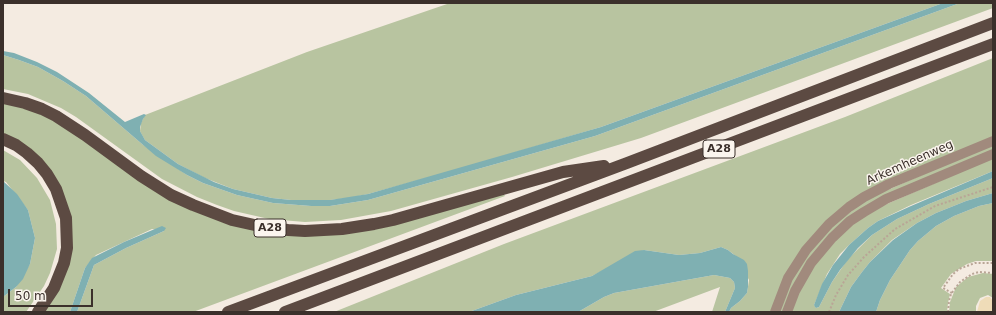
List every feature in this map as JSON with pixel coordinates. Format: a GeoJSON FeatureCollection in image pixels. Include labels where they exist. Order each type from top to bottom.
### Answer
{"type":"FeatureCollection","features":[{"type":"Feature","properties":{"kind":"highway","name":"A28"},"geometry":{"type":"LineString","coordinates":[[228,312],[627,163],[993,23]]}},
{"type":"Feature","properties":{"kind":"highway","name":"A28"},"geometry":{"type":"LineString","coordinates":[[285,312],[993,44]]}},
{"type":"Feature","properties":{"kind":"highway","name":"A28"},"geometry":{"type":"LineString","coordinates":[[3,98],[42,109],[56,116],[85,135],[146,180],[171,195],[232,220],[268,228],[305,231],[342,229],[380,223],[563,172],[627,163]]}},
{"type":"Feature","properties":{"kind":"highway"},"geometry":{"type":"LineString","coordinates":[[3,139],[27,152],[43,169],[56,189],[66,218],[67,248],[64,263],[54,288],[38,312]]}},
{"type":"Feature","properties":{"kind":"main road","name":"Arkemheenweg"},"geometry":{"type":"LineString","coordinates":[[775,312],[788,278],[806,250],[829,224],[849,207],[889,184],[993,141]]}},
{"type":"Feature","properties":{"kind":"main road","name":"Arkemheenweg"},"geometry":{"type":"LineString","coordinates":[[787,312],[795,291],[811,263],[832,238],[850,221],[871,207],[890,197],[993,154]]}},
{"type":"Feature","properties":{"kind":"path"},"geometry":{"type":"LineString","coordinates":[[829,312],[836,295],[848,275],[864,257],[895,229],[935,206],[993,187]]}},
{"type":"Feature","properties":{"kind":"path"},"geometry":{"type":"LineString","coordinates":[[952,293],[943,288],[950,278],[960,270],[975,263],[993,263]]}},
{"type":"Feature","properties":{"kind":"path"},"geometry":{"type":"LineString","coordinates":[[948,312],[949,301],[952,293],[960,282],[972,274],[979,272],[993,273]]}},
{"type":"Feature","properties":{"kind":"green space"},"geometry":{"type":"Polygon","coordinates":[[[450,3],[943,3],[601,127],[452,171],[349,198],[330,200],[291,200],[272,198],[233,189],[205,178],[178,164],[145,140],[140,131],[141,123],[145,115],[307,52],[450,3]]]}},
{"type":"Feature","properties":{"kind":"green space"},"geometry":{"type":"Polygon","coordinates":[[[960,3],[993,3],[993,8],[641,138],[512,177],[391,211],[341,220],[305,222],[269,219],[234,211],[217,205],[197,197],[162,179],[76,117],[61,108],[28,94],[3,89],[3,55],[38,67],[63,81],[86,96],[142,144],[187,175],[203,183],[237,195],[273,203],[330,206],[368,200],[595,136],[960,3]]]}},
{"type":"Feature","properties":{"kind":"green space"},"geometry":{"type":"Polygon","coordinates":[[[993,58],[993,137],[834,215],[770,312],[729,312],[731,308],[747,293],[749,280],[737,257],[721,247],[700,253],[679,255],[644,250],[592,276],[516,295],[469,312],[334,312],[504,244],[845,117],[993,58]]]}},
{"type":"Feature","properties":{"kind":"green space"},"geometry":{"type":"Polygon","coordinates":[[[3,103],[24,107],[54,120],[169,198],[305,235],[503,193],[505,196],[193,312],[77,312],[94,265],[126,248],[164,231],[152,229],[96,255],[85,268],[70,312],[43,312],[61,282],[61,190],[3,135],[3,103]]]}},
{"type":"Feature","properties":{"kind":"green space"},"geometry":{"type":"Polygon","coordinates":[[[993,144],[993,151],[842,224],[784,312],[778,312],[794,272],[826,231],[867,199],[993,144]]]}},
{"type":"Feature","properties":{"kind":"green space"},"geometry":{"type":"Polygon","coordinates":[[[3,150],[20,160],[37,178],[50,200],[56,224],[57,249],[50,273],[44,286],[26,312],[3,312],[3,297],[16,287],[30,264],[35,238],[28,210],[6,182],[3,181],[3,150]]]}},
{"type":"Feature","properties":{"kind":"green space"},"geometry":{"type":"Polygon","coordinates":[[[993,158],[993,171],[911,205],[878,221],[868,228],[840,254],[827,274],[814,305],[816,308],[819,307],[832,282],[848,259],[872,235],[897,219],[929,204],[993,178],[993,193],[966,201],[936,213],[917,223],[892,240],[862,272],[851,287],[839,312],[791,312],[795,300],[814,265],[846,229],[873,210],[993,158]]]}},
{"type":"Feature","properties":{"kind":"green space"},"geometry":{"type":"Polygon","coordinates":[[[993,203],[993,261],[976,261],[967,264],[951,274],[941,288],[950,294],[947,312],[876,312],[890,280],[910,250],[918,241],[936,226],[954,216],[979,206],[993,203]]]}},
{"type":"Feature","properties":{"kind":"green space"},"geometry":{"type":"Polygon","coordinates":[[[983,273],[993,274],[993,298],[988,295],[980,298],[976,306],[976,312],[949,312],[950,302],[956,287],[968,277],[983,273]]]}},
{"type":"Feature","properties":{"kind":"green space"},"geometry":{"type":"Polygon","coordinates":[[[714,275],[730,278],[734,282],[735,288],[725,312],[712,312],[720,287],[653,312],[578,312],[614,293],[714,275]]]}},
{"type":"Feature","properties":{"kind":"sand"},"geometry":{"type":"Polygon","coordinates":[[[986,297],[990,297],[993,301],[992,312],[977,312],[980,301],[986,297]]]}},
{"type":"Feature","properties":{"kind":"water"},"geometry":{"type":"Polygon","coordinates":[[[943,3],[960,3],[595,136],[368,200],[330,206],[273,203],[237,195],[203,183],[156,156],[86,96],[63,81],[38,67],[3,55],[3,51],[14,53],[57,72],[89,93],[125,122],[144,114],[146,115],[140,127],[140,131],[145,140],[178,164],[214,182],[233,189],[272,198],[291,200],[330,200],[368,194],[601,127],[943,3]]]}},
{"type":"Feature","properties":{"kind":"water"},"geometry":{"type":"Polygon","coordinates":[[[993,171],[993,178],[929,204],[897,219],[872,235],[858,248],[840,270],[819,307],[815,307],[814,305],[822,284],[833,265],[849,245],[868,228],[878,221],[993,171]]]}},
{"type":"Feature","properties":{"kind":"water"},"geometry":{"type":"Polygon","coordinates":[[[3,181],[17,194],[28,210],[35,238],[30,264],[23,279],[16,287],[3,297],[3,181]]]}},
{"type":"Feature","properties":{"kind":"water"},"geometry":{"type":"Polygon","coordinates":[[[993,193],[993,203],[979,206],[954,216],[936,226],[918,241],[910,250],[890,280],[876,312],[839,312],[851,287],[862,272],[870,262],[893,240],[917,223],[936,213],[966,201],[993,193]]]}},
{"type":"Feature","properties":{"kind":"water"},"geometry":{"type":"Polygon","coordinates":[[[162,226],[166,228],[164,231],[126,248],[94,265],[77,312],[70,312],[85,268],[92,258],[124,242],[162,226]]]}},
{"type":"Feature","properties":{"kind":"water"},"geometry":{"type":"Polygon","coordinates":[[[721,247],[744,260],[747,264],[748,271],[747,293],[731,308],[729,312],[725,312],[735,288],[734,282],[730,278],[714,275],[614,293],[578,312],[469,312],[516,295],[592,276],[635,251],[644,250],[679,255],[700,253],[721,247]]]}}]}
